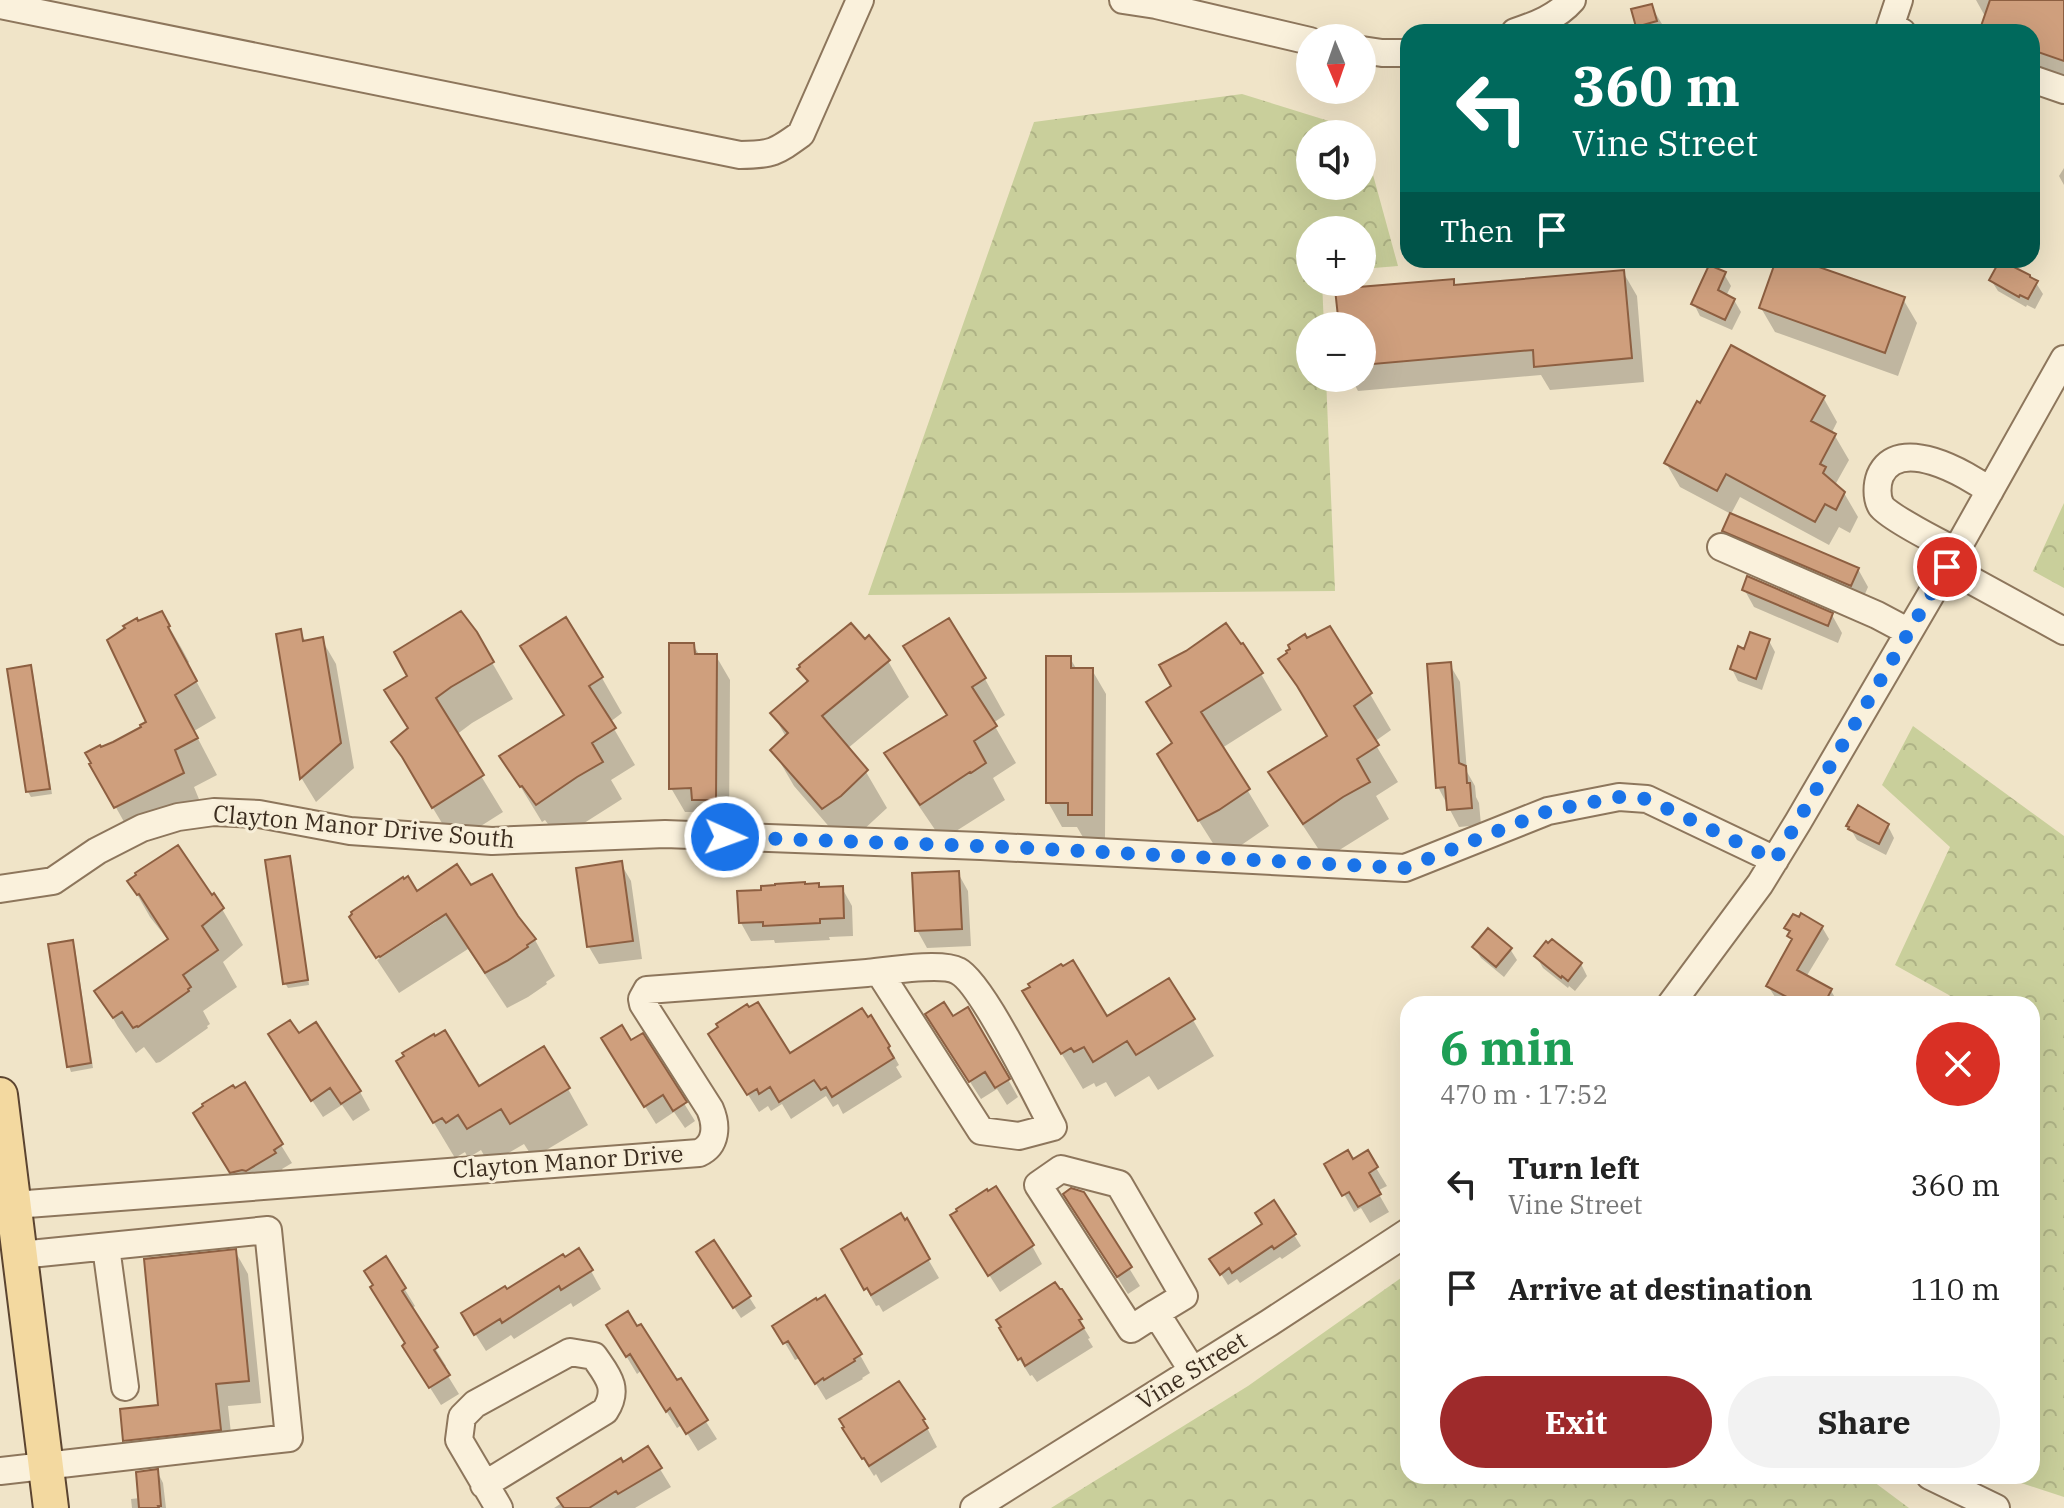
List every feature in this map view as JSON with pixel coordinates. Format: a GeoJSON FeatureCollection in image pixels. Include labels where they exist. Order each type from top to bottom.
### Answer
{"type":"FeatureCollection","features":[{"type":"Feature","properties":{"kind":"main road"},"geometry":{"type":"LineString","coordinates":[[0,1095],[51,1508]]}},
{"type":"Feature","properties":{"kind":"street"},"geometry":{"type":"LineString","coordinates":[[0,5],[740,155],[766,155],[784,147],[801,134],[860,0]]}},
{"type":"Feature","properties":{"kind":"street"},"geometry":{"type":"LineString","coordinates":[[1123,0],[1296,38]]}},
{"type":"Feature","properties":{"kind":"street"},"geometry":{"type":"LineString","coordinates":[[1537,24],[1572,0]]}},
{"type":"Feature","properties":{"kind":"street"},"geometry":{"type":"LineString","coordinates":[[1891,24],[1899,0]]}},
{"type":"Feature","properties":{"kind":"street"},"geometry":{"type":"LineString","coordinates":[[1376,52],[1400,53]]}},
{"type":"Feature","properties":{"kind":"street"},"geometry":{"type":"LineString","coordinates":[[2040,82],[2064,90]]}},
{"type":"Feature","properties":{"kind":"street"},"geometry":{"type":"LineString","coordinates":[[1677,996],[1775,860],[1952,559],[2064,359]]}},
{"type":"Feature","properties":{"kind":"street"},"geometry":{"type":"LineString","coordinates":[[1990,491],[1969,476],[1924,459],[1901,457],[1885,467],[1877,492],[1882,507],[1931,539],[1952,559],[2064,631]]}},
{"type":"Feature","properties":{"kind":"street"},"geometry":{"type":"LineString","coordinates":[[1721,547],[1909,632]]}},
{"type":"Feature","properties":{"kind":"street","name":"Clayton Manor Drive South"},"geometry":{"type":"LineString","coordinates":[[0,889],[53,881],[97,851],[142,828],[178,817],[214,812],[259,814],[350,831],[492,841],[665,834],[1006,847],[1405,868],[1548,811],[1619,797],[1647,799],[1775,860]]}},
{"type":"Feature","properties":{"kind":"street","name":"Clayton Manor Drive"},"geometry":{"type":"LineString","coordinates":[[14,1205],[699,1153],[712,1143],[715,1121],[643,1004],[647,990],[940,967],[961,973],[982,997],[1053,1127],[1019,1136],[981,1131],[879,972]]}},
{"type":"Feature","properties":{"kind":"street"},"geometry":{"type":"LineString","coordinates":[[1061,1169],[1119,1184],[1184,1296],[1156,1313],[1131,1329],[1038,1185],[1061,1169]]}},
{"type":"Feature","properties":{"kind":"street"},"geometry":{"type":"LineString","coordinates":[[0,1471],[289,1438],[268,1230],[20,1255]]}},
{"type":"Feature","properties":{"kind":"street","name":"Vine Street"},"geometry":{"type":"LineString","coordinates":[[974,1508],[1400,1237]]}},
{"type":"Feature","properties":{"kind":"street"},"geometry":{"type":"LineString","coordinates":[[106,1247],[125,1387]]}},
{"type":"Feature","properties":{"kind":"street"},"geometry":{"type":"LineString","coordinates":[[1156,1313],[1192,1370]]}},
{"type":"Feature","properties":{"kind":"street"},"geometry":{"type":"LineString","coordinates":[[484,1485],[605,1411],[612,1400],[612,1382],[594,1356],[570,1352],[475,1404],[462,1417],[459,1440],[484,1485],[499,1508]]}},
{"type":"Feature","properties":{"kind":"street"},"geometry":{"type":"LineString","coordinates":[[1946,1484],[1996,1508]]}},
{"type":"Feature","properties":{"kind":"green space"},"geometry":{"type":"Polygon","coordinates":[[[1242,94],[1326,120],[1296,120],[1296,200],[1376,200],[1376,186],[1398,266],[1376,268],[1376,216],[1296,216],[1296,296],[1323,296],[1323,312],[1296,312],[1296,392],[1327,392],[1335,591],[868,595],[1034,122],[1242,94]]]}},
{"type":"Feature","properties":{"kind":"green space"},"geometry":{"type":"Polygon","coordinates":[[[2064,503],[2064,588],[2033,571],[2064,503]]]}},
{"type":"Feature","properties":{"kind":"green space"},"geometry":{"type":"Polygon","coordinates":[[[1913,726],[2064,836],[2064,1497],[2024,1484],[2040,1484],[2040,996],[1951,996],[1895,965],[1950,847],[1882,785],[1913,726]]]}},
{"type":"Feature","properties":{"kind":"green space"},"geometry":{"type":"Polygon","coordinates":[[[1400,1279],[1400,1484],[1877,1484],[1909,1508],[1051,1508],[1248,1386],[1400,1279]]]}},
{"type":"Feature","properties":{"kind":"building"},"geometry":{"type":"Polygon","coordinates":[[[1990,0],[2064,0],[2064,61],[2040,53],[2040,24],[1982,24],[1990,0]]]}},
{"type":"Feature","properties":{"kind":"building"},"geometry":{"type":"Polygon","coordinates":[[[1652,4],[1657,21],[1635,24],[1631,9],[1652,4]]]}},
{"type":"Feature","properties":{"kind":"building"},"geometry":{"type":"Polygon","coordinates":[[[1708,268],[1726,272],[1718,290],[1735,299],[1725,320],[1691,304],[1708,268]]]}},
{"type":"Feature","properties":{"kind":"building"},"geometry":{"type":"Polygon","coordinates":[[[1773,268],[1822,268],[1905,297],[1885,353],[1759,308],[1773,268]]]}},
{"type":"Feature","properties":{"kind":"building"},"geometry":{"type":"Polygon","coordinates":[[[1996,268],[2016,268],[2038,281],[2028,299],[1989,280],[1996,268]]]}},
{"type":"Feature","properties":{"kind":"building"},"geometry":{"type":"Polygon","coordinates":[[[1624,270],[1632,358],[1534,367],[1533,350],[1376,364],[1376,312],[1337,312],[1336,296],[1376,296],[1376,286],[1454,279],[1454,285],[1624,270]]]}},
{"type":"Feature","properties":{"kind":"building"},"geometry":{"type":"Polygon","coordinates":[[[1731,345],[1825,396],[1811,421],[1836,434],[1820,464],[1826,467],[1823,473],[1845,492],[1836,510],[1825,504],[1815,522],[1726,474],[1717,491],[1664,463],[1731,345]]]}},
{"type":"Feature","properties":{"kind":"building"},"geometry":{"type":"Polygon","coordinates":[[[1730,513],[1859,568],[1851,586],[1722,531],[1730,513]]]}},
{"type":"Feature","properties":{"kind":"building"},"geometry":{"type":"Polygon","coordinates":[[[1747,576],[1833,613],[1828,626],[1742,590],[1747,576]]]}},
{"type":"Feature","properties":{"kind":"building"},"geometry":{"type":"Polygon","coordinates":[[[162,611],[197,681],[175,695],[198,738],[175,750],[184,773],[114,808],[85,753],[113,742],[146,722],[107,640],[137,618],[138,621],[162,611]]]}},
{"type":"Feature","properties":{"kind":"building"},"geometry":{"type":"Polygon","coordinates":[[[461,611],[494,662],[436,698],[484,775],[432,808],[391,742],[408,728],[384,690],[407,676],[394,652],[461,611]]]}},
{"type":"Feature","properties":{"kind":"building"},"geometry":{"type":"Polygon","coordinates":[[[566,617],[603,677],[589,686],[616,728],[592,743],[603,762],[536,805],[499,756],[564,715],[520,646],[566,617]]]}},
{"type":"Feature","properties":{"kind":"building"},"geometry":{"type":"Polygon","coordinates":[[[949,618],[986,678],[972,687],[997,726],[974,741],[986,763],[920,805],[884,753],[947,715],[903,646],[949,618]]]}},
{"type":"Feature","properties":{"kind":"building"},"geometry":{"type":"Polygon","coordinates":[[[851,623],[865,639],[869,635],[890,660],[822,716],[868,770],[822,809],[770,750],[788,733],[770,713],[808,681],[797,669],[799,665],[851,623]]]}},
{"type":"Feature","properties":{"kind":"building"},"geometry":{"type":"Polygon","coordinates":[[[1226,623],[1263,673],[1201,712],[1250,789],[1198,821],[1157,754],[1172,743],[1146,702],[1171,686],[1159,665],[1186,651],[1226,623]]]}},
{"type":"Feature","properties":{"kind":"building"},"geometry":{"type":"Polygon","coordinates":[[[1330,626],[1372,693],[1354,706],[1379,745],[1357,759],[1370,782],[1303,824],[1268,772],[1327,736],[1278,659],[1290,649],[1288,645],[1305,634],[1307,638],[1330,626]]]}},
{"type":"Feature","properties":{"kind":"building"},"geometry":{"type":"Polygon","coordinates":[[[301,629],[303,641],[323,637],[341,743],[300,779],[276,634],[301,629]]]}},
{"type":"Feature","properties":{"kind":"building"},"geometry":{"type":"Polygon","coordinates":[[[1750,632],[1770,639],[1756,679],[1730,669],[1738,646],[1744,649],[1750,632]]]}},
{"type":"Feature","properties":{"kind":"building"},"geometry":{"type":"Polygon","coordinates":[[[669,643],[694,643],[695,654],[717,654],[716,800],[692,800],[691,788],[669,789],[669,643]]]}},
{"type":"Feature","properties":{"kind":"building"},"geometry":{"type":"Polygon","coordinates":[[[1046,656],[1071,656],[1071,668],[1093,668],[1092,815],[1068,815],[1068,803],[1046,803],[1046,656]]]}},
{"type":"Feature","properties":{"kind":"building"},"geometry":{"type":"Polygon","coordinates":[[[1451,662],[1459,763],[1466,766],[1472,808],[1447,810],[1445,787],[1436,788],[1427,664],[1451,662]]]}},
{"type":"Feature","properties":{"kind":"building"},"geometry":{"type":"Polygon","coordinates":[[[31,665],[50,789],[26,792],[7,669],[31,665]]]}},
{"type":"Feature","properties":{"kind":"building"},"geometry":{"type":"Polygon","coordinates":[[[1858,805],[1889,824],[1879,844],[1846,826],[1858,805]]]}},
{"type":"Feature","properties":{"kind":"building"},"geometry":{"type":"Polygon","coordinates":[[[178,845],[224,908],[202,926],[218,950],[183,975],[191,987],[189,991],[133,1028],[122,1012],[113,1018],[94,991],[168,939],[127,881],[178,845]]]}},
{"type":"Feature","properties":{"kind":"building"},"geometry":{"type":"Polygon","coordinates":[[[290,856],[308,980],[283,984],[265,860],[290,856]]]}},
{"type":"Feature","properties":{"kind":"building"},"geometry":{"type":"Polygon","coordinates":[[[622,861],[633,941],[587,947],[576,868],[622,861]]]}},
{"type":"Feature","properties":{"kind":"building"},"geometry":{"type":"Polygon","coordinates":[[[457,864],[471,885],[492,874],[536,939],[485,973],[446,914],[376,958],[349,917],[351,912],[403,877],[408,876],[417,891],[457,864]]]}},
{"type":"Feature","properties":{"kind":"building"},"geometry":{"type":"Polygon","coordinates":[[[959,871],[962,929],[915,931],[912,873],[959,871]]]}},
{"type":"Feature","properties":{"kind":"building"},"geometry":{"type":"Polygon","coordinates":[[[819,883],[819,887],[843,886],[844,918],[820,919],[820,923],[763,926],[763,922],[739,923],[737,891],[819,883]]]}},
{"type":"Feature","properties":{"kind":"building"},"geometry":{"type":"Polygon","coordinates":[[[1801,913],[1823,926],[1797,970],[1832,989],[1828,996],[1785,996],[1766,986],[1792,939],[1787,936],[1790,931],[1784,928],[1793,914],[1799,917],[1801,913]]]}},
{"type":"Feature","properties":{"kind":"building"},"geometry":{"type":"Polygon","coordinates":[[[1488,928],[1512,948],[1496,967],[1472,947],[1488,928]]]}},
{"type":"Feature","properties":{"kind":"building"},"geometry":{"type":"Polygon","coordinates":[[[1552,939],[1582,963],[1568,981],[1534,956],[1546,941],[1548,943],[1552,939]]]}},
{"type":"Feature","properties":{"kind":"building"},"geometry":{"type":"Polygon","coordinates":[[[73,940],[91,1063],[67,1067],[48,944],[73,940]]]}},
{"type":"Feature","properties":{"kind":"building"},"geometry":{"type":"Polygon","coordinates":[[[1073,960],[1107,1016],[1169,978],[1195,1019],[1136,1055],[1127,1041],[1093,1062],[1084,1047],[1074,1052],[1071,1048],[1061,1054],[1022,991],[1030,987],[1028,984],[1073,960]]]}},
{"type":"Feature","properties":{"kind":"building"},"geometry":{"type":"Polygon","coordinates":[[[758,1002],[790,1053],[862,1008],[868,1017],[871,1015],[894,1058],[832,1097],[826,1087],[821,1090],[814,1080],[779,1102],[770,1087],[759,1094],[757,1089],[747,1095],[708,1034],[718,1027],[716,1024],[747,1004],[749,1007],[758,1002]]]}},
{"type":"Feature","properties":{"kind":"building"},"geometry":{"type":"Polygon","coordinates":[[[944,1002],[953,1016],[968,1007],[1010,1079],[995,1088],[985,1072],[969,1082],[925,1014],[944,1002]]]}},
{"type":"Feature","properties":{"kind":"building"},"geometry":{"type":"Polygon","coordinates":[[[290,1020],[299,1033],[316,1022],[361,1091],[341,1104],[330,1088],[311,1101],[268,1034],[290,1020]]]}},
{"type":"Feature","properties":{"kind":"building"},"geometry":{"type":"Polygon","coordinates":[[[622,1025],[631,1040],[643,1033],[687,1102],[673,1111],[663,1095],[644,1107],[601,1038],[622,1025]]]}},
{"type":"Feature","properties":{"kind":"building"},"geometry":{"type":"Polygon","coordinates":[[[445,1030],[479,1086],[544,1046],[570,1088],[510,1124],[501,1109],[467,1129],[458,1115],[446,1123],[442,1118],[433,1123],[396,1061],[404,1056],[402,1053],[445,1030]]]}},
{"type":"Feature","properties":{"kind":"building"},"geometry":{"type":"Polygon","coordinates":[[[245,1082],[283,1144],[274,1150],[276,1153],[246,1171],[230,1173],[193,1113],[233,1085],[235,1088],[245,1082]]]}},
{"type":"Feature","properties":{"kind":"building"},"geometry":{"type":"Polygon","coordinates":[[[1348,1150],[1353,1159],[1368,1150],[1378,1167],[1369,1173],[1381,1194],[1358,1207],[1349,1192],[1342,1196],[1324,1164],[1348,1150]]]}},
{"type":"Feature","properties":{"kind":"building"},"geometry":{"type":"Polygon","coordinates":[[[996,1186],[1034,1245],[988,1276],[950,1215],[996,1186]]]}},
{"type":"Feature","properties":{"kind":"building"},"geometry":{"type":"Polygon","coordinates":[[[1071,1188],[1084,1192],[1132,1267],[1117,1277],[1063,1194],[1071,1188]]]}},
{"type":"Feature","properties":{"kind":"building"},"geometry":{"type":"Polygon","coordinates":[[[1274,1200],[1296,1234],[1232,1273],[1229,1268],[1220,1275],[1209,1259],[1262,1224],[1255,1213],[1274,1200]]]}},
{"type":"Feature","properties":{"kind":"building"},"geometry":{"type":"Polygon","coordinates":[[[901,1213],[905,1220],[907,1218],[930,1259],[871,1295],[867,1288],[864,1290],[841,1249],[901,1213]]]}},
{"type":"Feature","properties":{"kind":"building"},"geometry":{"type":"Polygon","coordinates":[[[714,1240],[751,1296],[733,1308],[696,1252],[714,1240]]]}},
{"type":"Feature","properties":{"kind":"building"},"geometry":{"type":"Polygon","coordinates":[[[579,1248],[593,1270],[561,1290],[559,1286],[502,1323],[500,1319],[474,1335],[461,1313],[563,1254],[565,1257],[579,1248]]]}},
{"type":"Feature","properties":{"kind":"building"},"geometry":{"type":"Polygon","coordinates":[[[236,1249],[249,1381],[216,1384],[221,1430],[123,1441],[120,1409],[158,1405],[144,1259],[236,1249]]]}},
{"type":"Feature","properties":{"kind":"building"},"geometry":{"type":"Polygon","coordinates":[[[386,1256],[406,1288],[402,1291],[438,1347],[434,1350],[450,1375],[429,1388],[402,1346],[405,1343],[370,1287],[373,1285],[364,1271],[386,1256]]]}},
{"type":"Feature","properties":{"kind":"building"},"geometry":{"type":"Polygon","coordinates":[[[1055,1282],[1082,1319],[1079,1320],[1084,1328],[1025,1366],[1021,1358],[1018,1360],[996,1320],[1055,1282]]]}},
{"type":"Feature","properties":{"kind":"building"},"geometry":{"type":"Polygon","coordinates":[[[825,1295],[862,1354],[815,1384],[788,1341],[783,1344],[772,1326],[825,1295]]]}},
{"type":"Feature","properties":{"kind":"building"},"geometry":{"type":"Polygon","coordinates":[[[628,1311],[637,1326],[641,1324],[677,1380],[681,1378],[708,1420],[686,1434],[670,1408],[666,1412],[630,1354],[626,1357],[606,1325],[628,1311]]]}},
{"type":"Feature","properties":{"kind":"building"},"geometry":{"type":"Polygon","coordinates":[[[899,1381],[928,1428],[869,1466],[839,1419],[899,1381]]]}},
{"type":"Feature","properties":{"kind":"building"},"geometry":{"type":"Polygon","coordinates":[[[648,1446],[662,1468],[618,1494],[616,1491],[589,1508],[564,1508],[557,1498],[621,1458],[623,1462],[648,1446]]]}},
{"type":"Feature","properties":{"kind":"building"},"geometry":{"type":"Polygon","coordinates":[[[158,1469],[161,1506],[139,1508],[136,1472],[158,1469]]]}},
{"type":"Feature","properties":{"kind":"route"},"geometry":{"type":"LineString","coordinates":[[725,837],[1006,847],[1405,868],[1548,811],[1619,797],[1647,799],[1775,860],[1947,567]]}}]}
